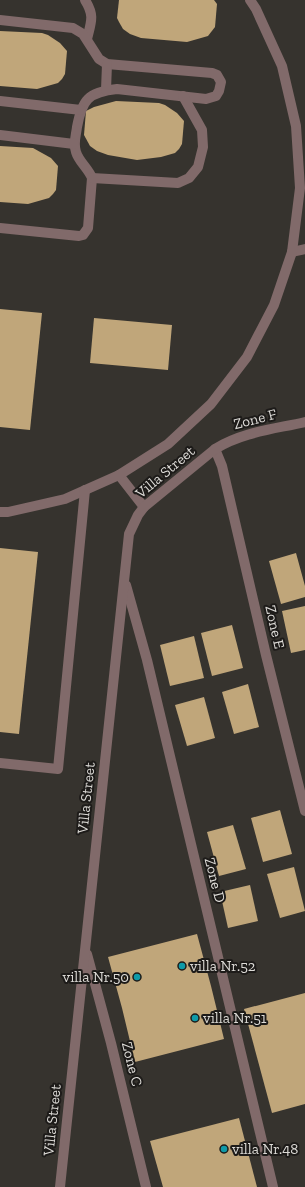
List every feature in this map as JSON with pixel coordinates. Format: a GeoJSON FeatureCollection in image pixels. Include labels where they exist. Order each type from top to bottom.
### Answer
{"type":"FeatureCollection","features":[{"type":"Feature","properties":{"kind":"street"},"geometry":{"type":"LineString","coordinates":[[85,0],[92,10],[92,20],[87,39]]}},
{"type":"Feature","properties":{"kind":"street"},"geometry":{"type":"LineString","coordinates":[[0,512],[8,512],[65,499],[119,476],[168,444],[211,404],[247,357],[274,305],[292,252],[300,188],[296,126],[282,66],[256,9],[250,0]]}},
{"type":"Feature","properties":{"kind":"street"},"geometry":{"type":"LineString","coordinates":[[0,20],[73,28],[83,34],[92,51],[99,60],[107,64],[212,73],[217,75],[221,82],[216,96],[206,99],[117,88],[106,90],[88,99],[80,110],[74,144],[80,162],[88,170],[92,178],[88,228],[83,235],[79,236],[0,228]]}},
{"type":"Feature","properties":{"kind":"street"},"geometry":{"type":"LineString","coordinates":[[106,90],[107,64]]}},
{"type":"Feature","properties":{"kind":"street"},"geometry":{"type":"LineString","coordinates":[[92,178],[178,183],[189,178],[198,167],[203,147],[202,130],[183,96]]}},
{"type":"Feature","properties":{"kind":"street"},"geometry":{"type":"LineString","coordinates":[[0,101],[80,110]]}},
{"type":"Feature","properties":{"kind":"street"},"geometry":{"type":"LineString","coordinates":[[0,135],[74,144]]}},
{"type":"Feature","properties":{"kind":"street"},"geometry":{"type":"LineString","coordinates":[[292,252],[305,249]]}},
{"type":"Feature","properties":{"kind":"street","name":"Zone F"},"geometry":{"type":"LineString","coordinates":[[215,449],[228,442],[245,436],[305,422]]}},
{"type":"Feature","properties":{"kind":"street","name":"Villa Street"},"geometry":{"type":"LineString","coordinates":[[60,1187],[130,534],[138,515],[144,507],[215,449]]}},
{"type":"Feature","properties":{"kind":"street","name":"Zone E"},"geometry":{"type":"LineString","coordinates":[[215,449],[222,466],[266,655],[305,811]]}},
{"type":"Feature","properties":{"kind":"street"},"geometry":{"type":"LineString","coordinates":[[119,476],[144,507]]}},
{"type":"Feature","properties":{"kind":"street"},"geometry":{"type":"LineString","coordinates":[[0,763],[58,769],[85,490]]}},
{"type":"Feature","properties":{"kind":"street","name":"Zone D"},"geometry":{"type":"LineString","coordinates":[[124,580],[147,660],[273,1187]]}},
{"type":"Feature","properties":{"kind":"street","name":"Zone C"},"geometry":{"type":"LineString","coordinates":[[85,949],[106,1024],[146,1187]]}},
{"type":"Feature","properties":{"kind":"building"},"geometry":{"type":"Polygon","coordinates":[[[119,0],[214,0],[217,4],[215,27],[208,36],[187,42],[141,38],[130,34],[123,29],[117,18],[119,0]]]}},
{"type":"Feature","properties":{"kind":"building"},"geometry":{"type":"Polygon","coordinates":[[[0,31],[42,33],[60,43],[67,51],[65,74],[62,79],[58,83],[37,89],[0,86],[0,31]]]}},
{"type":"Feature","properties":{"kind":"building"},"geometry":{"type":"Polygon","coordinates":[[[116,101],[159,103],[177,113],[184,121],[182,144],[179,149],[175,153],[161,157],[137,160],[108,155],[97,151],[90,146],[84,135],[86,111],[94,107],[116,101]]]}},
{"type":"Feature","properties":{"kind":"building"},"geometry":{"type":"Polygon","coordinates":[[[0,146],[33,148],[51,158],[58,166],[56,190],[53,194],[49,198],[28,204],[0,202],[0,146]]]}},
{"type":"Feature","properties":{"kind":"building"},"geometry":{"type":"Polygon","coordinates":[[[0,309],[42,313],[30,430],[0,427],[0,309]]]}},
{"type":"Feature","properties":{"kind":"building"},"geometry":{"type":"Polygon","coordinates":[[[94,318],[172,325],[168,370],[90,363],[94,318]]]}},
{"type":"Feature","properties":{"kind":"building"},"geometry":{"type":"Polygon","coordinates":[[[0,548],[38,552],[19,734],[0,732],[0,548]]]}},
{"type":"Feature","properties":{"kind":"building"},"geometry":{"type":"Polygon","coordinates":[[[296,553],[305,586],[305,597],[281,604],[269,561],[296,553]]]}},
{"type":"Feature","properties":{"kind":"building"},"geometry":{"type":"Polygon","coordinates":[[[305,606],[305,650],[291,653],[282,611],[305,606]]]}},
{"type":"Feature","properties":{"kind":"building"},"geometry":{"type":"Polygon","coordinates":[[[232,625],[243,668],[212,676],[201,633],[232,625]]]}},
{"type":"Feature","properties":{"kind":"building"},"geometry":{"type":"Polygon","coordinates":[[[194,636],[204,678],[170,686],[160,645],[194,636]]]}},
{"type":"Feature","properties":{"kind":"building"},"geometry":{"type":"Polygon","coordinates":[[[248,684],[259,727],[234,734],[222,692],[248,684]]]}},
{"type":"Feature","properties":{"kind":"building"},"geometry":{"type":"Polygon","coordinates":[[[204,697],[215,738],[187,746],[175,705],[204,697]]]}},
{"type":"Feature","properties":{"kind":"building"},"geometry":{"type":"Polygon","coordinates":[[[280,810],[292,854],[263,862],[251,818],[280,810]]]}},
{"type":"Feature","properties":{"kind":"building"},"geometry":{"type":"Polygon","coordinates":[[[233,825],[246,869],[219,876],[207,832],[233,825]]]}},
{"type":"Feature","properties":{"kind":"building"},"geometry":{"type":"Polygon","coordinates":[[[294,867],[305,911],[280,918],[267,874],[294,867]]]}},
{"type":"Feature","properties":{"kind":"building"},"geometry":{"type":"Polygon","coordinates":[[[250,885],[258,921],[228,928],[220,892],[250,885]]]}},
{"type":"Feature","properties":{"kind":"building"},"geometry":{"type":"Polygon","coordinates":[[[197,934],[224,1039],[135,1062],[108,957],[197,934]]]}},
{"type":"Feature","properties":{"kind":"building"},"geometry":{"type":"Polygon","coordinates":[[[305,993],[305,1104],[272,1113],[244,1009],[305,993]]]}},
{"type":"Feature","properties":{"kind":"building"},"geometry":{"type":"Polygon","coordinates":[[[239,1118],[257,1187],[163,1187],[150,1141],[239,1118]]]}},
{"type":"Feature","properties":{"kind":"place","name":"villa Nr.52"},"geometry":{"type":"Point","coordinates":[182,966]}},
{"type":"Feature","properties":{"kind":"place","name":"villa Nr.50"},"geometry":{"type":"Point","coordinates":[137,977]}},
{"type":"Feature","properties":{"kind":"place","name":"villa Nr.51"},"geometry":{"type":"Point","coordinates":[195,1018]}},
{"type":"Feature","properties":{"kind":"place","name":"villa Nr.48"},"geometry":{"type":"Point","coordinates":[224,1149]}}]}
